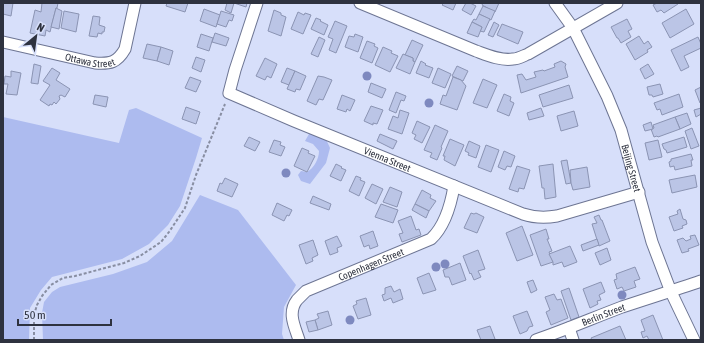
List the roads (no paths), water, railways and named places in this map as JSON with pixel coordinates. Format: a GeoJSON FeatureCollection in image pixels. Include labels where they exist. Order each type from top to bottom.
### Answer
{"type":"FeatureCollection","features":[{"type":"Feature","properties":{"kind":"street","name":"Ottawa Street"},"geometry":{"type":"LineString","coordinates":[[3,42],[95,64],[108,63],[118,59],[125,49],[135,3]]}},
{"type":"Feature","properties":{"kind":"street","name":"Vienna Street"},"geometry":{"type":"LineString","coordinates":[[257,3],[229,93],[534,218],[557,216],[638,192]]}},
{"type":"Feature","properties":{"kind":"street"},"geometry":{"type":"LineString","coordinates":[[360,3],[476,51],[489,56],[508,60],[528,54],[617,3]]}},
{"type":"Feature","properties":{"kind":"street","name":"Beijing Street"},"geometry":{"type":"LineString","coordinates":[[555,3],[573,28],[607,96],[621,130],[652,242],[671,292],[694,340]]}},
{"type":"Feature","properties":{"kind":"street","name":"Copenhagen Street"},"geometry":{"type":"LineString","coordinates":[[300,340],[292,318],[293,308],[297,300],[306,291],[431,239],[437,234],[451,204],[454,186]]}},
{"type":"Feature","properties":{"kind":"street","name":"Berlin Street"},"geometry":{"type":"LineString","coordinates":[[536,340],[701,281]]}},
{"type":"Feature","properties":{"kind":"street"},"geometry":{"type":"LineString","coordinates":[[569,328],[573,340]]}}]}
